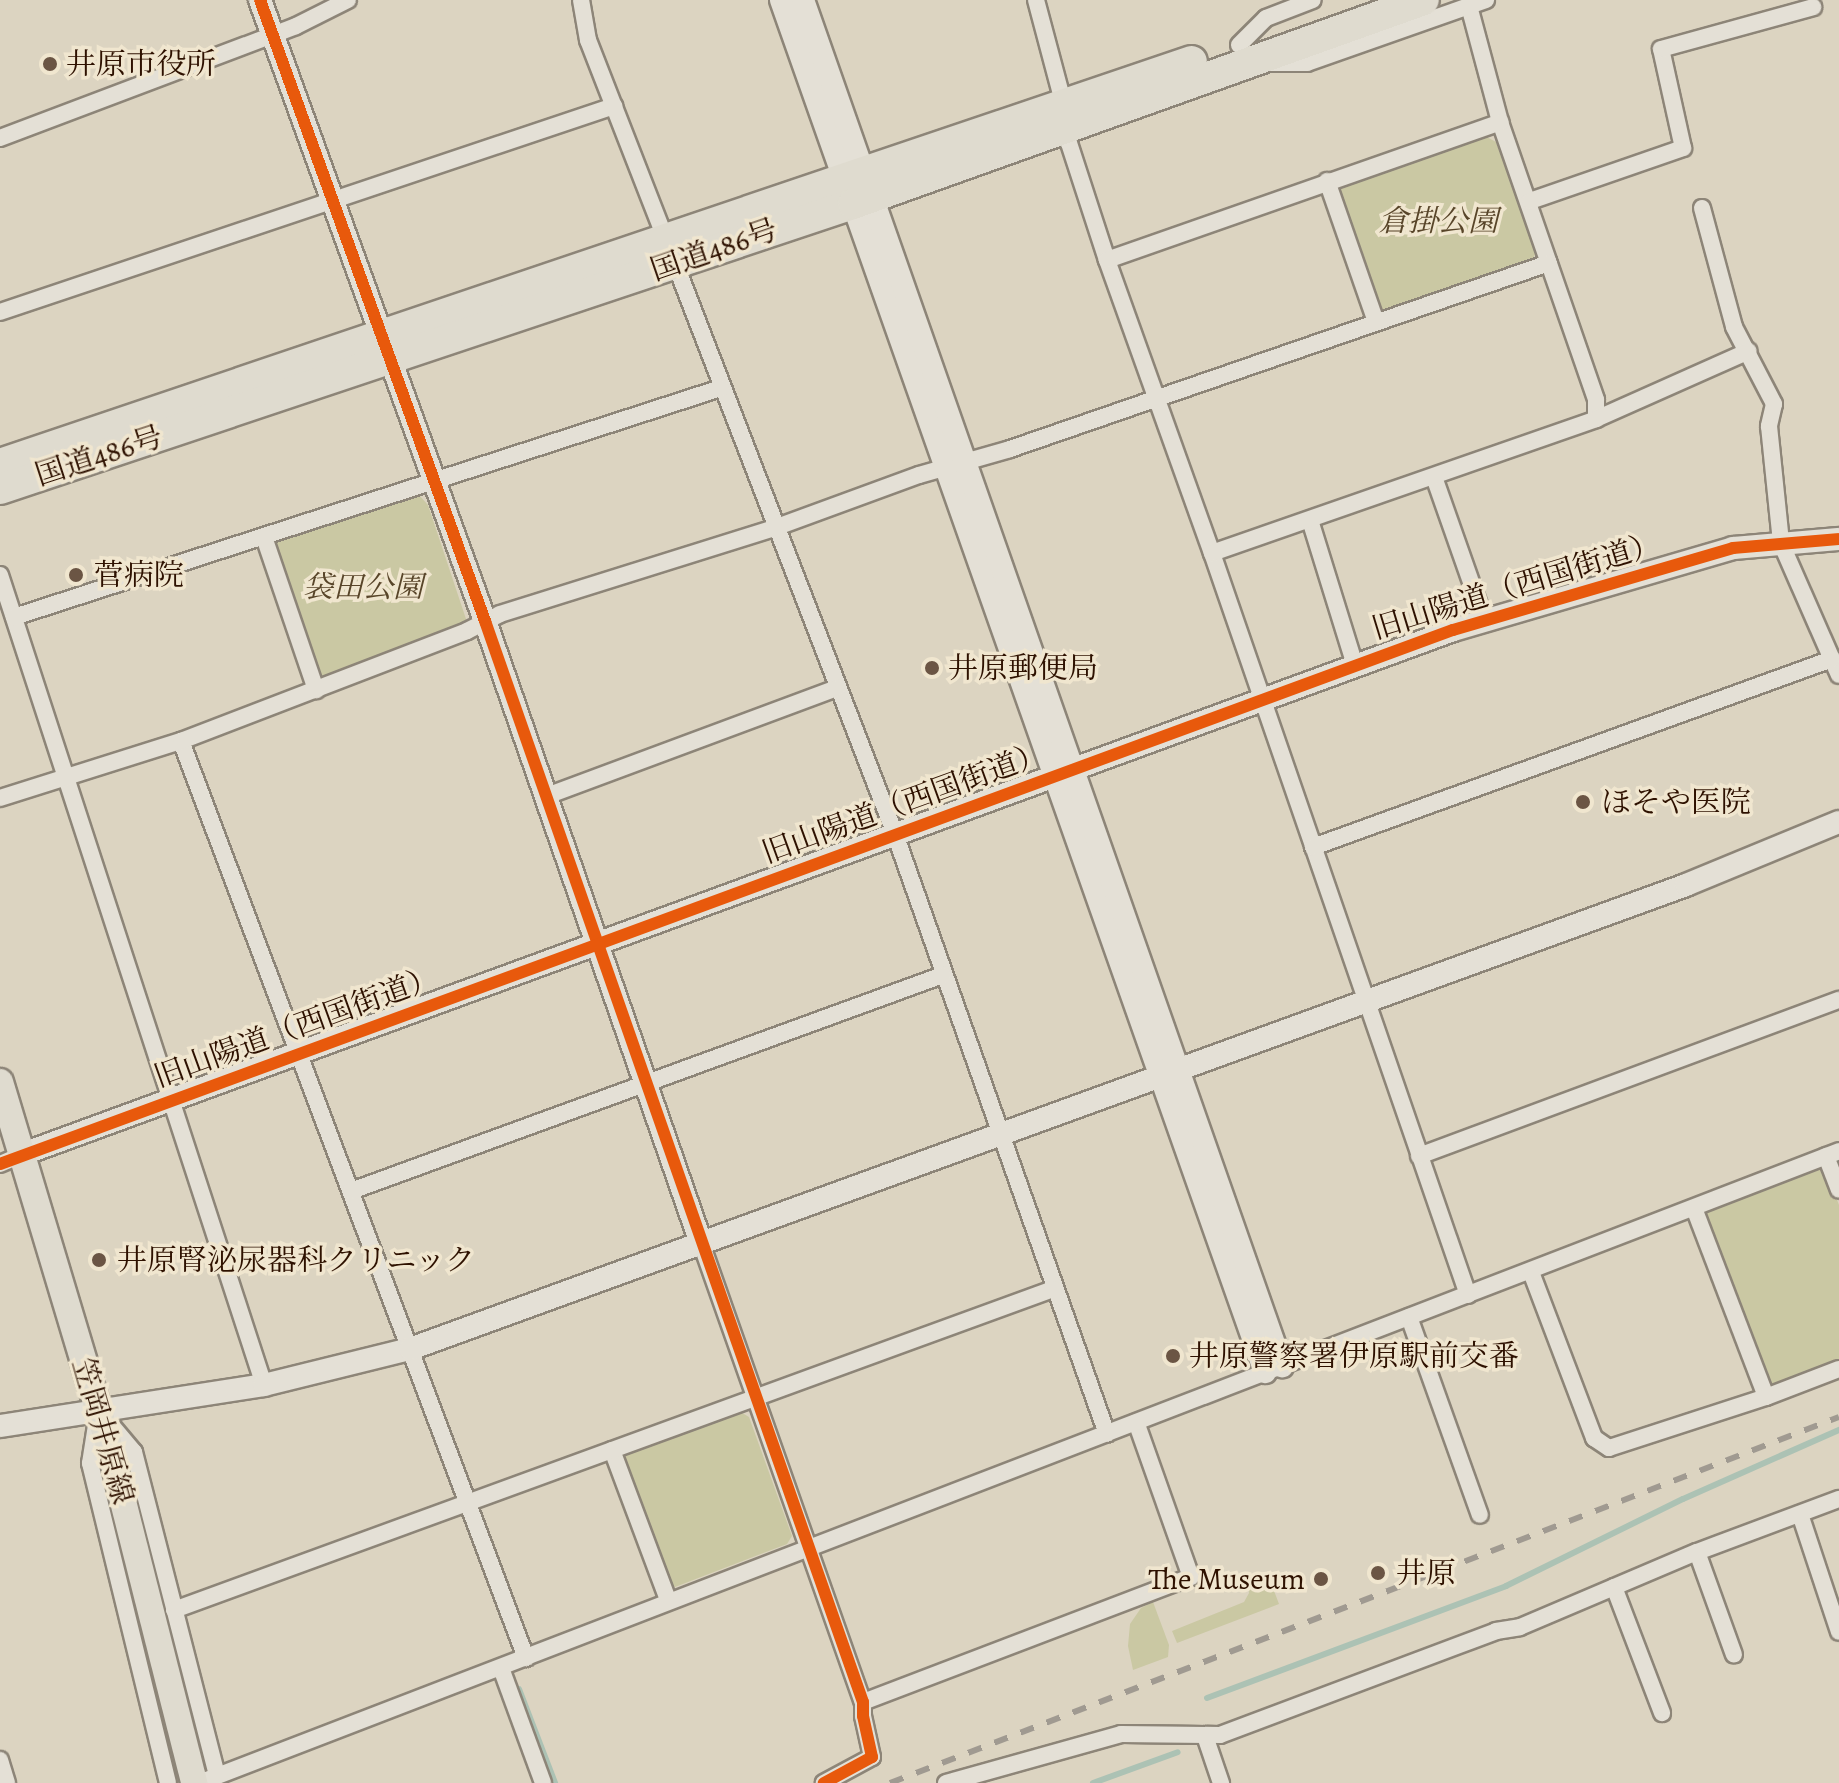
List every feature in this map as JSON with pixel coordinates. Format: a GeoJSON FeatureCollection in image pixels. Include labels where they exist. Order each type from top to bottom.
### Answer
{"type":"FeatureCollection","features":[{"type":"Feature","properties":{"kind":"highway","name":"国道486号"},"geometry":{"type":"LineString","coordinates":[[1243,54],[1367,0]]}},
{"type":"Feature","properties":{"kind":"highway","name":"国道486号"},"geometry":{"type":"LineString","coordinates":[[0,489],[384,348],[858,189],[1243,54],[1424,0]]}},
{"type":"Feature","properties":{"kind":"highway","name":"国道486号"},"geometry":{"type":"LineString","coordinates":[[0,464],[384,348]]}},
{"type":"Feature","properties":{"kind":"main road","name":"笠岡井原線"},"geometry":{"type":"LineString","coordinates":[[0,1082],[11,1159],[98,1410],[200,1777]]}},
{"type":"Feature","properties":{"kind":"street"},"geometry":{"type":"LineString","coordinates":[[260,0],[485,621],[544,797],[863,1702],[872,1757],[824,1783]]}},
{"type":"Feature","properties":{"kind":"street"},"geometry":{"type":"LineString","coordinates":[[0,138],[272,34],[348,0]]}},
{"type":"Feature","properties":{"kind":"street"},"geometry":{"type":"LineString","coordinates":[[581,0],[588,40],[895,834],[1053,1289],[1107,1434]]}},
{"type":"Feature","properties":{"kind":"street"},"geometry":{"type":"LineString","coordinates":[[781,0],[858,189],[1273,1369]]}},
{"type":"Feature","properties":{"kind":"street"},"geometry":{"type":"LineString","coordinates":[[803,0],[858,189]]}},
{"type":"Feature","properties":{"kind":"street"},"geometry":{"type":"LineString","coordinates":[[1036,0],[1074,163],[1468,1295]]}},
{"type":"Feature","properties":{"kind":"street"},"geometry":{"type":"LineString","coordinates":[[1261,0],[1266,18]]}},
{"type":"Feature","properties":{"kind":"street"},"geometry":{"type":"LineString","coordinates":[[1313,0],[1266,18],[1243,54],[1307,63],[1477,3],[1500,122],[1530,201],[1596,400],[1596,419]]}},
{"type":"Feature","properties":{"kind":"street"},"geometry":{"type":"LineString","coordinates":[[1530,201],[1683,148],[1661,49],[1813,7]]}},
{"type":"Feature","properties":{"kind":"street"},"geometry":{"type":"LineString","coordinates":[[0,312],[614,106]]}},
{"type":"Feature","properties":{"kind":"street"},"geometry":{"type":"LineString","coordinates":[[1107,260],[1500,122]]}},
{"type":"Feature","properties":{"kind":"street"},"geometry":{"type":"LineString","coordinates":[[1327,181],[1376,322]]}},
{"type":"Feature","properties":{"kind":"street"},"geometry":{"type":"LineString","coordinates":[[1313,847],[1836,667],[1781,543],[1769,426],[1774,404],[1734,327],[1702,208]]}},
{"type":"Feature","properties":{"kind":"street"},"geometry":{"type":"LineString","coordinates":[[0,798],[181,741],[485,621],[777,527],[1549,263]]}},
{"type":"Feature","properties":{"kind":"street"},"geometry":{"type":"LineString","coordinates":[[1212,553],[1596,419],[1749,351]]}},
{"type":"Feature","properties":{"kind":"street"},"geometry":{"type":"LineString","coordinates":[[14,617],[721,388]]}},
{"type":"Feature","properties":{"kind":"street"},"geometry":{"type":"LineString","coordinates":[[1434,477],[1484,619]]}},
{"type":"Feature","properties":{"kind":"street"},"geometry":{"type":"LineString","coordinates":[[1310,520],[1355,665]]}},
{"type":"Feature","properties":{"kind":"street"},"geometry":{"type":"LineString","coordinates":[[264,537],[316,690]]}},
{"type":"Feature","properties":{"kind":"street","name":"旧山陽道（西国街道）"},"geometry":{"type":"LineString","coordinates":[[11,1159],[1484,619],[1733,548],[1839,539]]}},
{"type":"Feature","properties":{"kind":"street"},"geometry":{"type":"LineString","coordinates":[[0,575],[264,1385]]}},
{"type":"Feature","properties":{"kind":"street"},"geometry":{"type":"LineString","coordinates":[[544,797],[837,688]]}},
{"type":"Feature","properties":{"kind":"street"},"geometry":{"type":"LineString","coordinates":[[181,741],[526,1658]]}},
{"type":"Feature","properties":{"kind":"street"},"geometry":{"type":"LineString","coordinates":[[0,1426],[264,1385],[410,1349],[1686,885],[1839,822]]}},
{"type":"Feature","properties":{"kind":"street"},"geometry":{"type":"LineString","coordinates":[[351,1191],[943,975]]}},
{"type":"Feature","properties":{"kind":"street"},"geometry":{"type":"LineString","coordinates":[[1419,1156],[1839,1000]]}},
{"type":"Feature","properties":{"kind":"street"},"geometry":{"type":"LineString","coordinates":[[98,1410],[134,1452],[174,1610],[200,1777],[501,1668],[807,1546],[1531,1272],[1832,1153],[1839,1190]]}},
{"type":"Feature","properties":{"kind":"street"},"geometry":{"type":"LineString","coordinates":[[1694,1208],[1766,1397]]}},
{"type":"Feature","properties":{"kind":"street"},"geometry":{"type":"LineString","coordinates":[[1531,1272],[1594,1438],[1609,1448],[1766,1397],[1839,1369]]}},
{"type":"Feature","properties":{"kind":"street"},"geometry":{"type":"LineString","coordinates":[[174,1610],[1053,1289]]}},
{"type":"Feature","properties":{"kind":"street"},"geometry":{"type":"LineString","coordinates":[[1409,1317],[1480,1515]]}},
{"type":"Feature","properties":{"kind":"street"},"geometry":{"type":"LineString","coordinates":[[98,1410],[90,1463],[168,1783]]}},
{"type":"Feature","properties":{"kind":"street"},"geometry":{"type":"LineString","coordinates":[[863,1702],[1191,1577],[1136,1422]]}},
{"type":"Feature","properties":{"kind":"street"},"geometry":{"type":"LineString","coordinates":[[612,1450],[668,1600]]}},
{"type":"Feature","properties":{"kind":"street"},"geometry":{"type":"LineString","coordinates":[[946,1783],[1121,1734],[1220,1735],[1496,1631],[1520,1627],[1697,1552],[1839,1499]]}},
{"type":"Feature","properties":{"kind":"street"},"geometry":{"type":"LineString","coordinates":[[1800,1514],[1839,1632]]}},
{"type":"Feature","properties":{"kind":"street"},"geometry":{"type":"LineString","coordinates":[[1697,1552],[1734,1655]]}},
{"type":"Feature","properties":{"kind":"street"},"geometry":{"type":"LineString","coordinates":[[1614,1587],[1662,1713]]}},
{"type":"Feature","properties":{"kind":"street"},"geometry":{"type":"LineString","coordinates":[[501,1668],[543,1783]]}},
{"type":"Feature","properties":{"kind":"street"},"geometry":{"type":"LineString","coordinates":[[1205,1736],[1221,1783]]}},
{"type":"Feature","properties":{"kind":"street"},"geometry":{"type":"LineString","coordinates":[[0,1760],[7,1783]]}},
{"type":"Feature","properties":{"kind":"green space","name":"倉掛公園"},"geometry":{"type":"Polygon","coordinates":[[[1483,135],[1496,142],[1536,253],[1533,258],[1384,310],[1379,307],[1337,186],[1483,135]]]}},
{"type":"Feature","properties":{"kind":"green space","name":"袋田公園"},"geometry":{"type":"Polygon","coordinates":[[[419,495],[428,505],[467,622],[325,678],[317,675],[274,543],[419,495]]]}},
{"type":"Feature","properties":{"kind":"green space"},"geometry":{"type":"Polygon","coordinates":[[[1824,1166],[1839,1205],[1839,1363],[1770,1389],[1704,1212],[1824,1166]]]}},
{"type":"Feature","properties":{"kind":"green space"},"geometry":{"type":"Polygon","coordinates":[[[739,1411],[749,1417],[792,1536],[787,1544],[675,1587],[667,1584],[623,1462],[627,1453],[739,1411]]]}},
{"type":"Feature","properties":{"kind":"green space"},"geometry":{"type":"Polygon","coordinates":[[[1270,1580],[1279,1604],[1177,1643],[1172,1631],[1244,1602],[1249,1593],[1248,1582],[1270,1580]]]}},
{"type":"Feature","properties":{"kind":"green space"},"geometry":{"type":"Polygon","coordinates":[[[1153,1602],[1169,1645],[1168,1657],[1133,1670],[1128,1646],[1130,1624],[1141,1608],[1153,1602]]]}},
{"type":"Feature","properties":{"kind":"waterway"},"geometry":{"type":"LineString","coordinates":[[1207,1698],[1506,1586],[1683,1499],[1839,1430]]}},
{"type":"Feature","properties":{"kind":"waterway"},"geometry":{"type":"LineString","coordinates":[[519,1689],[555,1783]]}},
{"type":"Feature","properties":{"kind":"waterway"},"geometry":{"type":"LineString","coordinates":[[1093,1783],[1178,1752]]}},
{"type":"Feature","properties":{"kind":"railway"},"geometry":{"type":"LineString","coordinates":[[890,1783],[1839,1417]]}},
{"type":"Feature","properties":{"kind":"cycle path"},"geometry":{"type":"LineString","coordinates":[[260,0],[485,621],[863,1702],[872,1757],[824,1783]]}},
{"type":"Feature","properties":{"kind":"cycle path"},"geometry":{"type":"LineString","coordinates":[[0,1164],[1453,630],[1733,548],[1839,539]]}},
{"type":"Feature","properties":{"kind":"place","name":"井原市役所"},"geometry":{"type":"Point","coordinates":[50,64]}},
{"type":"Feature","properties":{"kind":"place","name":"菅病院"},"geometry":{"type":"Point","coordinates":[76,575]}},
{"type":"Feature","properties":{"kind":"place","name":"井原郵便局"},"geometry":{"type":"Point","coordinates":[932,668]}},
{"type":"Feature","properties":{"kind":"place","name":"ほそや医院"},"geometry":{"type":"Point","coordinates":[1583,802]}},
{"type":"Feature","properties":{"kind":"place","name":"井原腎泌尿器科クリニック"},"geometry":{"type":"Point","coordinates":[99,1260]}},
{"type":"Feature","properties":{"kind":"place","name":"井原警察署伊原駅前交番"},"geometry":{"type":"Point","coordinates":[1173,1356]}},
{"type":"Feature","properties":{"kind":"place","name":"井原"},"geometry":{"type":"Point","coordinates":[1378,1573]}},
{"type":"Feature","properties":{"kind":"place","name":"The Museum"},"geometry":{"type":"Point","coordinates":[1321,1579]}}]}
